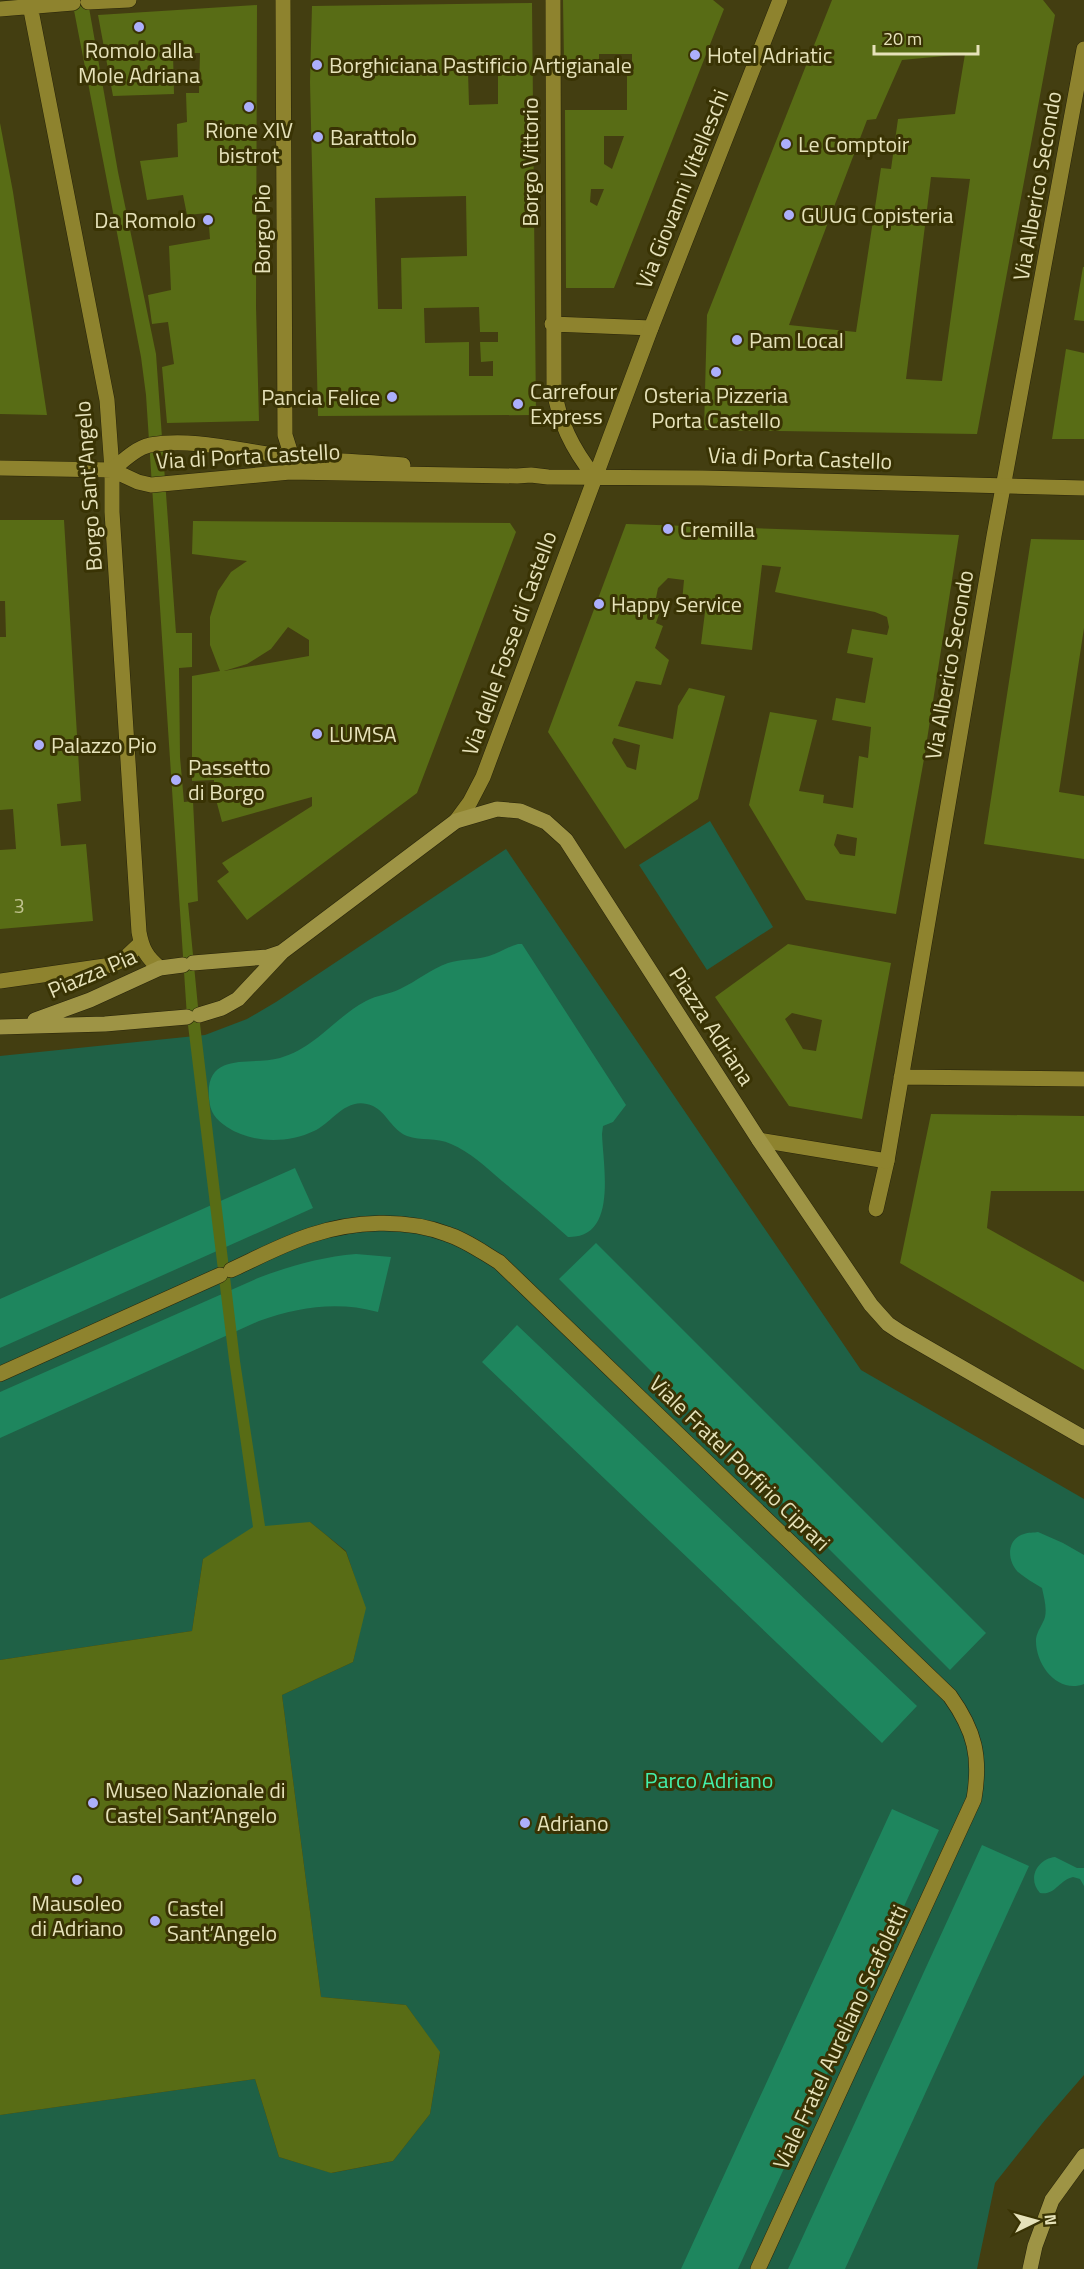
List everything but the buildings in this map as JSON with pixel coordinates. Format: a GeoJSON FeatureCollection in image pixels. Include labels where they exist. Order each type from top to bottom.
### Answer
{"type":"FeatureCollection","features":[{"type":"Feature","properties":{"kind":"main road","name":"Piazza Adriana"},"geometry":{"type":"LineString","coordinates":[[193,1016],[222,1008],[238,999],[282,952],[456,821],[497,809],[520,811],[546,822],[566,840],[759,1140],[858,1287],[888,1324],[1084,1438]]}},
{"type":"Feature","properties":{"kind":"main road","name":"Piazza Adriana"},"geometry":{"type":"LineString","coordinates":[[188,964],[267,957],[282,952]]}},
{"type":"Feature","properties":{"kind":"main road","name":"Piazza Pia"},"geometry":{"type":"LineString","coordinates":[[18,1025],[75,1007],[160,968],[188,964]]}},
{"type":"Feature","properties":{"kind":"main road","name":"Piazza Pia"},"geometry":{"type":"LineString","coordinates":[[0,1027],[105,1024],[193,1016]]}},
{"type":"Feature","properties":{"kind":"main road"},"geometry":{"type":"LineString","coordinates":[[1030,2269],[1035,2246],[1052,2200],[1084,2156]]}},
{"type":"Feature","properties":{"kind":"street"},"geometry":{"type":"LineString","coordinates":[[0,9],[30,3],[129,0]]}},
{"type":"Feature","properties":{"kind":"street","name":"Borgo Pio"},"geometry":{"type":"LineString","coordinates":[[283,0],[285,435],[292,457]]}},
{"type":"Feature","properties":{"kind":"street","name":"Borgo Vittorio"},"geometry":{"type":"LineString","coordinates":[[553,0],[552,324],[554,389],[558,412],[576,451],[594,476]]}},
{"type":"Feature","properties":{"kind":"street","name":"Via Giovanni Vitelleschi"},"geometry":{"type":"LineString","coordinates":[[594,476],[780,0]]}},
{"type":"Feature","properties":{"kind":"street","name":"Borgo Sant'Angelo"},"geometry":{"type":"LineString","coordinates":[[30,3],[107,400],[112,470],[112,512],[141,943]]}},
{"type":"Feature","properties":{"kind":"street","name":"Via Alberico Secondo"},"geometry":{"type":"LineString","coordinates":[[876,1209],[887,1161],[1004,486],[1084,49]]}},
{"type":"Feature","properties":{"kind":"street"},"geometry":{"type":"LineString","coordinates":[[552,324],[651,328]]}},
{"type":"Feature","properties":{"kind":"street","name":"Via di Porta Castello"},"geometry":{"type":"LineString","coordinates":[[531,475],[292,457],[205,445],[149,445],[112,470],[138,482],[151,485],[290,472],[517,476],[549,474],[1084,488]]}},
{"type":"Feature","properties":{"kind":"street"},"geometry":{"type":"LineString","coordinates":[[0,468],[112,470]]}},
{"type":"Feature","properties":{"kind":"street","name":"Via delle Fosse di Castello"},"geometry":{"type":"LineString","coordinates":[[456,821],[483,777],[594,476]]}},
{"type":"Feature","properties":{"kind":"street"},"geometry":{"type":"LineString","coordinates":[[141,943],[148,958],[160,968]]}},
{"type":"Feature","properties":{"kind":"street","name":"Piazza Pia"},"geometry":{"type":"LineString","coordinates":[[0,981],[112,965],[124,959],[141,943]]}},
{"type":"Feature","properties":{"kind":"street"},"geometry":{"type":"LineString","coordinates":[[902,1077],[1084,1079]]}},
{"type":"Feature","properties":{"kind":"street"},"geometry":{"type":"LineString","coordinates":[[759,1140],[887,1161]]}},
{"type":"Feature","properties":{"kind":"street","name":"Viale Fratel Porfirio Ciprari"},"geometry":{"type":"LineString","coordinates":[[0,1374],[310,1235],[335,1228],[399,1223],[423,1226],[469,1244],[500,1262],[950,1696],[972,1734],[978,1767],[974,1799],[963,1825]]}},
{"type":"Feature","properties":{"kind":"street","name":"Viale Fratel Aureliano Scafoletti"},"geometry":{"type":"LineString","coordinates":[[758,2269],[963,1825]]}},
{"type":"Feature","properties":{"kind":"green space"},"geometry":{"type":"Polygon","coordinates":[[[710,821],[773,927],[707,970],[639,865],[710,821]]]}},
{"type":"Feature","properties":{"kind":"green space","name":"Parco Adriano"},"geometry":{"type":"Polygon","coordinates":[[[506,849],[861,1370],[1084,1499],[1084,2075],[995,2183],[977,2269],[0,2269],[0,2115],[255,2079],[279,2157],[332,2173],[393,2161],[430,2114],[440,2053],[406,2005],[321,1997],[282,1695],[353,1662],[365,1608],[346,1551],[310,1522],[203,1559],[192,1631],[0,1660],[0,1056],[205,1035],[247,1019],[506,849]]]}},
{"type":"Feature","properties":{"kind":"green space"},"geometry":{"type":"Polygon","coordinates":[[[522,944],[626,1105],[613,1122],[603,1126],[604,1198],[601,1214],[595,1226],[584,1234],[568,1237],[484,1165],[458,1147],[445,1142],[407,1136],[397,1130],[378,1109],[364,1103],[355,1104],[340,1111],[314,1131],[281,1140],[247,1136],[227,1127],[214,1115],[209,1098],[210,1083],[214,1073],[222,1066],[280,1058],[293,1053],[315,1040],[366,1001],[400,989],[448,963],[489,956],[522,944]]]}},
{"type":"Feature","properties":{"kind":"green space"},"geometry":{"type":"Polygon","coordinates":[[[295,1168],[313,1208],[0,1348],[0,1299],[295,1168]]]}},
{"type":"Feature","properties":{"kind":"green space"},"geometry":{"type":"Polygon","coordinates":[[[596,1243],[986,1633],[950,1670],[559,1279],[596,1243]]]}},
{"type":"Feature","properties":{"kind":"green space"},"geometry":{"type":"Polygon","coordinates":[[[356,1254],[391,1257],[378,1312],[348,1307],[318,1307],[289,1312],[259,1321],[0,1438],[0,1392],[258,1278],[330,1257],[356,1254]]]}},
{"type":"Feature","properties":{"kind":"green space"},"geometry":{"type":"Polygon","coordinates":[[[517,1325],[917,1706],[882,1743],[482,1362],[517,1325]]]}},
{"type":"Feature","properties":{"kind":"green space"},"geometry":{"type":"Polygon","coordinates":[[[1038,1532],[1084,1555],[1084,1684],[1065,1685],[1057,1681],[1050,1675],[1039,1658],[1036,1639],[1046,1613],[1042,1588],[1018,1572],[1010,1556],[1014,1540],[1026,1533],[1038,1532]]]}},
{"type":"Feature","properties":{"kind":"green space"},"geometry":{"type":"Polygon","coordinates":[[[892,1809],[939,1830],[738,2269],[681,2269],[892,1809]]]}},
{"type":"Feature","properties":{"kind":"green space"},"geometry":{"type":"Polygon","coordinates":[[[982,1845],[1029,1866],[845,2269],[788,2269],[982,1845]]]}},
{"type":"Feature","properties":{"kind":"green space"},"geometry":{"type":"Polygon","coordinates":[[[1055,1857],[1077,1868],[1084,1868],[1084,1886],[1080,1879],[1073,1877],[1050,1892],[1040,1893],[1034,1882],[1036,1870],[1043,1862],[1055,1857]]]}},
{"type":"Feature","properties":{"kind":"place","name":"Romolo alla Mole Adriana"},"geometry":{"type":"Point","coordinates":[139,27]}},
{"type":"Feature","properties":{"kind":"place","name":"Hotel Adriatic"},"geometry":{"type":"Point","coordinates":[695,55]}},
{"type":"Feature","properties":{"kind":"place","name":"Borghiciana Pastificio Artigianale"},"geometry":{"type":"Point","coordinates":[317,65]}},
{"type":"Feature","properties":{"kind":"place","name":"Rione XIV bistrot"},"geometry":{"type":"Point","coordinates":[249,107]}},
{"type":"Feature","properties":{"kind":"place","name":"Barattolo"},"geometry":{"type":"Point","coordinates":[318,137]}},
{"type":"Feature","properties":{"kind":"place","name":"Le Comptoir"},"geometry":{"type":"Point","coordinates":[786,144]}},
{"type":"Feature","properties":{"kind":"place","name":"GUUG Copisteria"},"geometry":{"type":"Point","coordinates":[789,215]}},
{"type":"Feature","properties":{"kind":"place","name":"Da Romolo"},"geometry":{"type":"Point","coordinates":[208,220]}},
{"type":"Feature","properties":{"kind":"place","name":"Pam Local"},"geometry":{"type":"Point","coordinates":[737,340]}},
{"type":"Feature","properties":{"kind":"place","name":"Osteria Pizzeria Porta Castello"},"geometry":{"type":"Point","coordinates":[716,372]}},
{"type":"Feature","properties":{"kind":"place","name":"Pancia Felice"},"geometry":{"type":"Point","coordinates":[392,397]}},
{"type":"Feature","properties":{"kind":"place","name":"Carrefour Express"},"geometry":{"type":"Point","coordinates":[518,404]}},
{"type":"Feature","properties":{"kind":"place","name":"Cremilla"},"geometry":{"type":"Point","coordinates":[668,529]}},
{"type":"Feature","properties":{"kind":"place","name":"Happy Service"},"geometry":{"type":"Point","coordinates":[599,604]}},
{"type":"Feature","properties":{"kind":"place","name":"LUMSA"},"geometry":{"type":"Point","coordinates":[317,734]}},
{"type":"Feature","properties":{"kind":"place","name":"Palazzo Pio"},"geometry":{"type":"Point","coordinates":[39,745]}},
{"type":"Feature","properties":{"kind":"place","name":"Passetto di Borgo"},"geometry":{"type":"Point","coordinates":[176,780]}},
{"type":"Feature","properties":{"kind":"place","name":"Museo Nazionale di Castel Sant’Angelo"},"geometry":{"type":"Point","coordinates":[93,1803]}},
{"type":"Feature","properties":{"kind":"place","name":"Adriano"},"geometry":{"type":"Point","coordinates":[525,1823]}},
{"type":"Feature","properties":{"kind":"place","name":"Mausoleo di Adriano"},"geometry":{"type":"Point","coordinates":[77,1880]}},
{"type":"Feature","properties":{"kind":"place","name":"Castel Sant’Angelo"},"geometry":{"type":"Point","coordinates":[155,1921]}}]}
